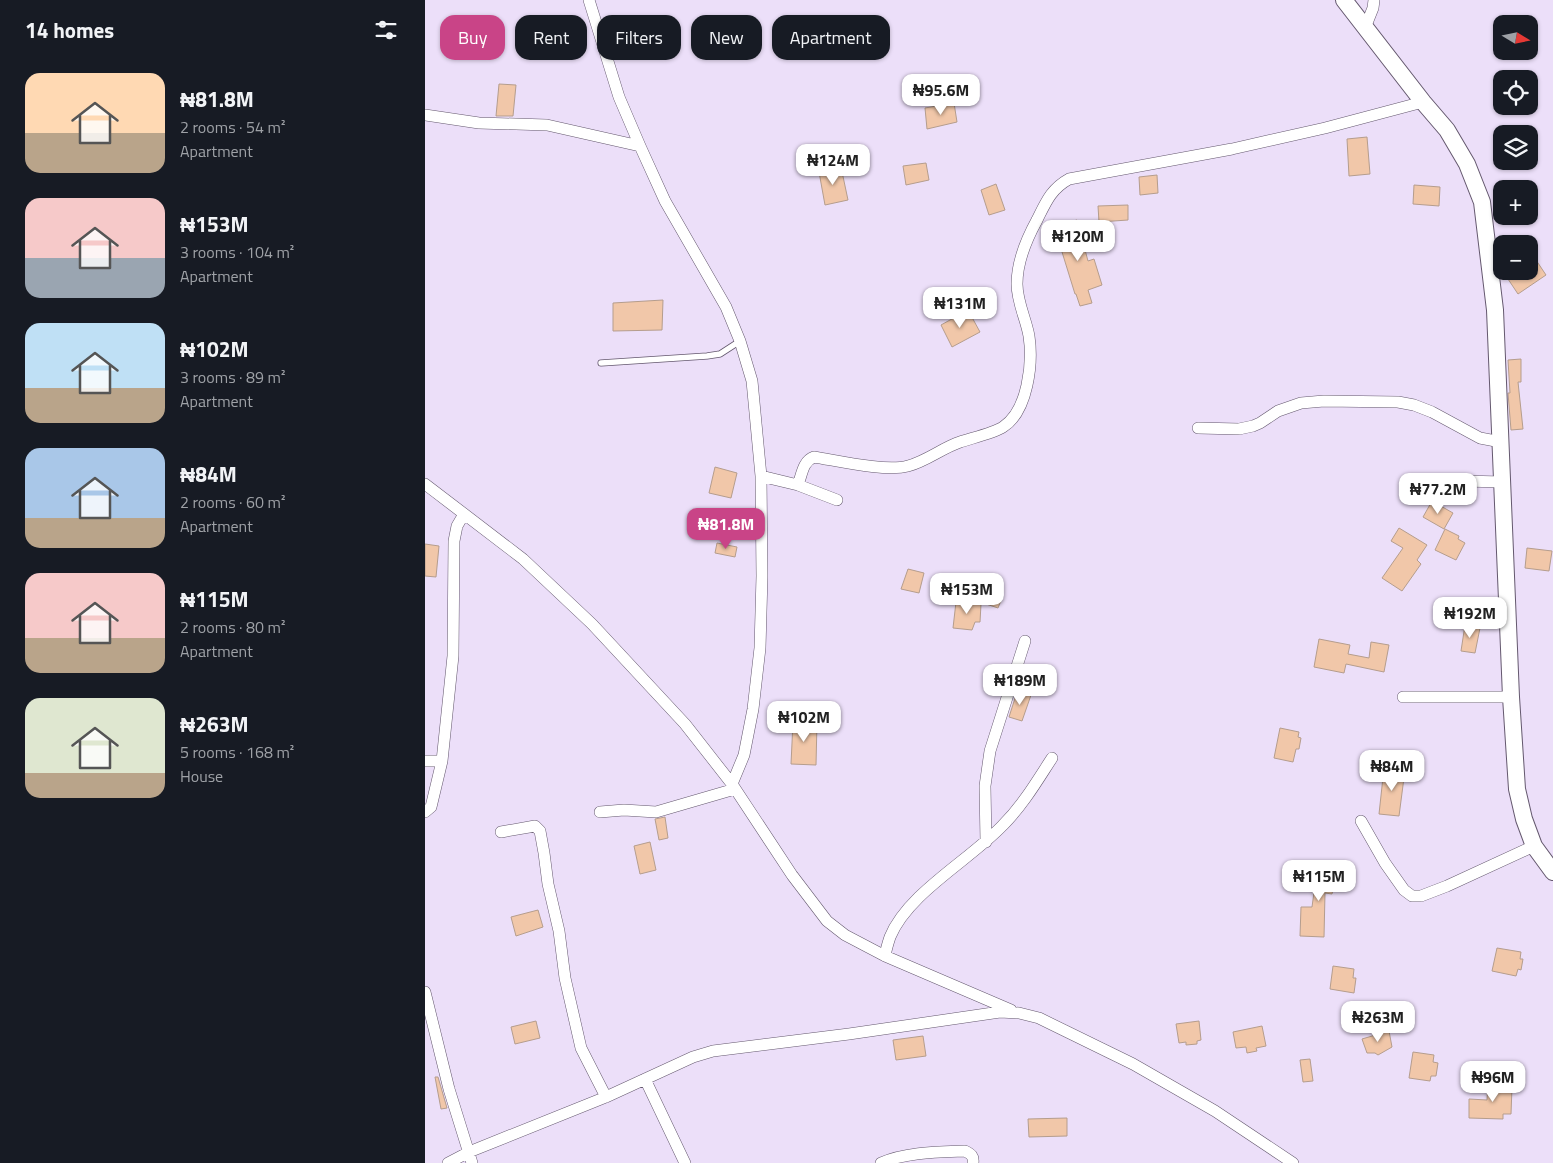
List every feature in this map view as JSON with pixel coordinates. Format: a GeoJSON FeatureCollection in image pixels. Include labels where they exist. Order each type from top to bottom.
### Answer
{"type":"FeatureCollection","features":[{"type":"Feature","properties":{"kind":"street"},"geometry":{"type":"LineString","coordinates":[[589,0],[619,97],[665,201],[726,307],[740,341],[752,381],[761,476],[762,576],[760,648],[753,709],[744,755],[734,786]]}},
{"type":"Feature","properties":{"kind":"street"},"geometry":{"type":"LineString","coordinates":[[1344,0],[1447,130],[1467,164],[1482,202],[1495,310],[1511,696],[1517,789],[1524,819],[1534,846],[1553,872]]}},
{"type":"Feature","properties":{"kind":"street"},"geometry":{"type":"LineString","coordinates":[[1365,28],[1374,0]]}},
{"type":"Feature","properties":{"kind":"street"},"geometry":{"type":"LineString","coordinates":[[798,485],[805,463],[814,457],[891,468],[907,466],[926,460],[955,444],[1002,428],[1013,418],[1023,399],[1028,381],[1030,361],[1029,336],[1017,286],[1019,264],[1026,241],[1048,199],[1058,185],[1069,179],[1232,149],[1316,130],[1423,102]]}},
{"type":"Feature","properties":{"kind":"street"},"geometry":{"type":"LineString","coordinates":[[425,115],[479,123],[547,124],[640,146]]}},
{"type":"Feature","properties":{"kind":"street"},"geometry":{"type":"LineString","coordinates":[[1198,428],[1239,429],[1253,426],[1278,411],[1301,403],[1324,401],[1398,402],[1414,405],[1432,412],[1480,438],[1501,442]]}},
{"type":"Feature","properties":{"kind":"street"},"geometry":{"type":"LineString","coordinates":[[761,476],[798,485],[837,500]]}},
{"type":"Feature","properties":{"kind":"street"},"geometry":{"type":"LineString","coordinates":[[1410,493],[1441,483],[1463,481],[1502,482]]}},
{"type":"Feature","properties":{"kind":"street"},"geometry":{"type":"LineString","coordinates":[[425,484],[523,559],[592,624],[685,724],[734,786],[809,899],[827,920],[845,935],[885,956],[1019,1013],[1039,1018],[1133,1064],[1215,1111],[1293,1163]]}},
{"type":"Feature","properties":{"kind":"street"},"geometry":{"type":"LineString","coordinates":[[425,812],[431,807],[442,761],[453,656],[454,541],[457,526],[464,514]]}},
{"type":"Feature","properties":{"kind":"street"},"geometry":{"type":"LineString","coordinates":[[986,842],[985,786],[990,751],[1025,641]]}},
{"type":"Feature","properties":{"kind":"street"},"geometry":{"type":"LineString","coordinates":[[1403,697],[1511,696]]}},
{"type":"Feature","properties":{"kind":"street"},"geometry":{"type":"LineString","coordinates":[[885,956],[896,925],[915,901],[986,842],[1022,804],[1052,758]]}},
{"type":"Feature","properties":{"kind":"street"},"geometry":{"type":"LineString","coordinates":[[425,761],[442,761]]}},
{"type":"Feature","properties":{"kind":"street"},"geometry":{"type":"LineString","coordinates":[[600,812],[624,810],[656,812],[734,786]]}},
{"type":"Feature","properties":{"kind":"street"},"geometry":{"type":"LineString","coordinates":[[1361,822],[1385,863],[1404,890],[1412,896],[1421,896],[1447,886],[1534,846]]}},
{"type":"Feature","properties":{"kind":"street"},"geometry":{"type":"LineString","coordinates":[[501,832],[535,826],[540,831],[548,884],[559,931],[565,978],[581,1048],[606,1097]]}},
{"type":"Feature","properties":{"kind":"street"},"geometry":{"type":"LineString","coordinates":[[425,992],[449,1089],[471,1158]]}},
{"type":"Feature","properties":{"kind":"street"},"geometry":{"type":"LineString","coordinates":[[448,1163],[471,1158],[693,1056],[713,1051],[1000,1012],[1019,1013]]}},
{"type":"Feature","properties":{"kind":"street"},"geometry":{"type":"LineString","coordinates":[[645,1079],[685,1163]]}},
{"type":"Feature","properties":{"kind":"street"},"geometry":{"type":"LineString","coordinates":[[881,1163],[892,1158],[917,1154],[965,1151],[971,1154],[973,1163]]}},
{"type":"Feature","properties":{"kind":"lane"},"geometry":{"type":"LineString","coordinates":[[601,363],[714,355],[720,354],[740,341]]}},
{"type":"Feature","properties":{"kind":"building"},"geometry":{"type":"Polygon","coordinates":[[[499,84],[516,85],[513,116],[496,116],[499,84]]]}},
{"type":"Feature","properties":{"kind":"building"},"geometry":{"type":"Polygon","coordinates":[[[954,103],[957,122],[927,129],[925,108],[954,103]]]}},
{"type":"Feature","properties":{"kind":"building"},"geometry":{"type":"Polygon","coordinates":[[[1367,137],[1370,174],[1349,176],[1347,139],[1367,137]]]}},
{"type":"Feature","properties":{"kind":"building"},"geometry":{"type":"Polygon","coordinates":[[[926,163],[929,180],[906,185],[903,166],[926,163]]]}},
{"type":"Feature","properties":{"kind":"building"},"geometry":{"type":"Polygon","coordinates":[[[841,167],[848,200],[825,205],[819,172],[841,167]]]}},
{"type":"Feature","properties":{"kind":"building"},"geometry":{"type":"Polygon","coordinates":[[[1157,175],[1158,193],[1140,195],[1139,177],[1157,175]]]}},
{"type":"Feature","properties":{"kind":"building"},"geometry":{"type":"Polygon","coordinates":[[[996,184],[1005,210],[989,215],[981,190],[996,184]]]}},
{"type":"Feature","properties":{"kind":"building"},"geometry":{"type":"Polygon","coordinates":[[[1414,185],[1440,187],[1439,206],[1413,204],[1414,185]]]}},
{"type":"Feature","properties":{"kind":"building"},"geometry":{"type":"Polygon","coordinates":[[[1128,205],[1128,220],[1099,222],[1098,206],[1128,205]]]}},
{"type":"Feature","properties":{"kind":"building"},"geometry":{"type":"Polygon","coordinates":[[[1077,220],[1088,261],[1094,259],[1102,285],[1088,290],[1092,303],[1080,306],[1054,226],[1077,220]]]}},
{"type":"Feature","properties":{"kind":"building"},"geometry":{"type":"Polygon","coordinates":[[[1538,263],[1546,275],[1518,294],[1509,280],[1538,280],[1538,263]]]}},
{"type":"Feature","properties":{"kind":"building"},"geometry":{"type":"Polygon","coordinates":[[[663,300],[662,330],[613,331],[613,303],[663,300]]]}},
{"type":"Feature","properties":{"kind":"building"},"geometry":{"type":"Polygon","coordinates":[[[968,310],[980,332],[952,347],[941,325],[968,310]]]}},
{"type":"Feature","properties":{"kind":"building"},"geometry":{"type":"Polygon","coordinates":[[[1521,359],[1521,382],[1518,382],[1523,429],[1511,430],[1508,360],[1521,359]]]}},
{"type":"Feature","properties":{"kind":"building"},"geometry":{"type":"Polygon","coordinates":[[[715,467],[737,473],[731,498],[709,493],[715,467]]]}},
{"type":"Feature","properties":{"kind":"building"},"geometry":{"type":"Polygon","coordinates":[[[1432,501],[1453,513],[1444,529],[1423,517],[1432,501]]]}},
{"type":"Feature","properties":{"kind":"building"},"geometry":{"type":"Polygon","coordinates":[[[1399,528],[1427,545],[1417,560],[1421,564],[1402,591],[1382,578],[1403,548],[1391,541],[1399,528]]]}},
{"type":"Feature","properties":{"kind":"building"},"geometry":{"type":"Polygon","coordinates":[[[1445,529],[1459,536],[1458,539],[1465,543],[1456,560],[1435,550],[1445,529]]]}},
{"type":"Feature","properties":{"kind":"building"},"geometry":{"type":"Polygon","coordinates":[[[717,543],[737,547],[735,557],[715,553],[717,543]]]}},
{"type":"Feature","properties":{"kind":"building"},"geometry":{"type":"Polygon","coordinates":[[[425,544],[439,546],[436,577],[425,576],[425,544]]]}},
{"type":"Feature","properties":{"kind":"building"},"geometry":{"type":"Polygon","coordinates":[[[1527,548],[1552,551],[1549,571],[1525,568],[1527,548]]]}},
{"type":"Feature","properties":{"kind":"building"},"geometry":{"type":"Polygon","coordinates":[[[908,569],[924,573],[919,593],[901,589],[908,569]]]}},
{"type":"Feature","properties":{"kind":"building"},"geometry":{"type":"Polygon","coordinates":[[[987,592],[1002,598],[998,608],[983,603],[987,592]]]}},
{"type":"Feature","properties":{"kind":"building"},"geometry":{"type":"Polygon","coordinates":[[[956,602],[981,604],[980,622],[975,622],[972,630],[953,628],[956,602]]]}},
{"type":"Feature","properties":{"kind":"building"},"geometry":{"type":"Polygon","coordinates":[[[1465,625],[1480,628],[1475,653],[1461,651],[1465,625]]]}},
{"type":"Feature","properties":{"kind":"building"},"geometry":{"type":"Polygon","coordinates":[[[1319,639],[1350,645],[1348,654],[1369,658],[1371,642],[1389,645],[1384,672],[1346,664],[1344,673],[1314,667],[1319,639]]]}},
{"type":"Feature","properties":{"kind":"building"},"geometry":{"type":"Polygon","coordinates":[[[1017,692],[1031,695],[1022,721],[1009,717],[1017,692]]]}},
{"type":"Feature","properties":{"kind":"building"},"geometry":{"type":"Polygon","coordinates":[[[793,722],[817,722],[816,765],[791,764],[793,722]]]}},
{"type":"Feature","properties":{"kind":"building"},"geometry":{"type":"Polygon","coordinates":[[[1280,728],[1299,732],[1298,737],[1301,738],[1299,749],[1296,749],[1293,762],[1274,758],[1280,728]]]}},
{"type":"Feature","properties":{"kind":"building"},"geometry":{"type":"Polygon","coordinates":[[[1384,768],[1405,770],[1399,816],[1379,814],[1384,768]]]}},
{"type":"Feature","properties":{"kind":"building"},"geometry":{"type":"Polygon","coordinates":[[[665,817],[668,838],[659,840],[655,819],[665,817]]]}},
{"type":"Feature","properties":{"kind":"building"},"geometry":{"type":"Polygon","coordinates":[[[650,842],[656,870],[640,874],[634,846],[650,842]]]}},
{"type":"Feature","properties":{"kind":"building"},"geometry":{"type":"Polygon","coordinates":[[[1318,863],[1336,866],[1336,872],[1342,873],[1340,885],[1334,884],[1332,894],[1325,893],[1324,937],[1300,936],[1301,907],[1312,907],[1318,863]]]}},
{"type":"Feature","properties":{"kind":"building"},"geometry":{"type":"Polygon","coordinates":[[[538,910],[543,927],[516,936],[511,917],[538,910]]]}},
{"type":"Feature","properties":{"kind":"building"},"geometry":{"type":"Polygon","coordinates":[[[1497,948],[1521,952],[1520,959],[1523,959],[1521,970],[1518,969],[1516,976],[1492,971],[1497,948]]]}},
{"type":"Feature","properties":{"kind":"building"},"geometry":{"type":"Polygon","coordinates":[[[1333,966],[1354,969],[1353,978],[1356,978],[1354,993],[1330,989],[1333,966]]]}},
{"type":"Feature","properties":{"kind":"building"},"geometry":{"type":"Polygon","coordinates":[[[536,1021],[540,1038],[515,1044],[511,1027],[536,1021]]]}},
{"type":"Feature","properties":{"kind":"building"},"geometry":{"type":"Polygon","coordinates":[[[1199,1021],[1201,1040],[1197,1041],[1197,1044],[1186,1045],[1186,1042],[1179,1043],[1176,1024],[1199,1021]]]}},
{"type":"Feature","properties":{"kind":"building"},"geometry":{"type":"Polygon","coordinates":[[[1262,1026],[1266,1046],[1256,1048],[1257,1051],[1247,1053],[1246,1047],[1236,1048],[1233,1032],[1262,1026]]]}},
{"type":"Feature","properties":{"kind":"building"},"geometry":{"type":"Polygon","coordinates":[[[1389,1031],[1392,1047],[1378,1055],[1367,1053],[1362,1039],[1389,1031]]]}},
{"type":"Feature","properties":{"kind":"building"},"geometry":{"type":"Polygon","coordinates":[[[923,1036],[926,1056],[896,1060],[893,1040],[923,1036]]]}},
{"type":"Feature","properties":{"kind":"building"},"geometry":{"type":"Polygon","coordinates":[[[1413,1052],[1434,1055],[1433,1062],[1438,1063],[1436,1076],[1431,1076],[1430,1081],[1409,1078],[1413,1052]]]}},
{"type":"Feature","properties":{"kind":"building"},"geometry":{"type":"Polygon","coordinates":[[[1310,1059],[1313,1081],[1303,1082],[1300,1060],[1310,1059]]]}},
{"type":"Feature","properties":{"kind":"building"},"geometry":{"type":"Polygon","coordinates":[[[435,1077],[438,1077],[447,1108],[441,1109],[435,1077]]]}},
{"type":"Feature","properties":{"kind":"building"},"geometry":{"type":"Polygon","coordinates":[[[1488,1081],[1502,1082],[1505,1086],[1512,1087],[1511,1114],[1503,1114],[1503,1119],[1469,1118],[1469,1099],[1487,1100],[1488,1081]]]}},
{"type":"Feature","properties":{"kind":"building"},"geometry":{"type":"Polygon","coordinates":[[[1067,1118],[1067,1136],[1029,1137],[1028,1119],[1067,1118]]]}}]}
